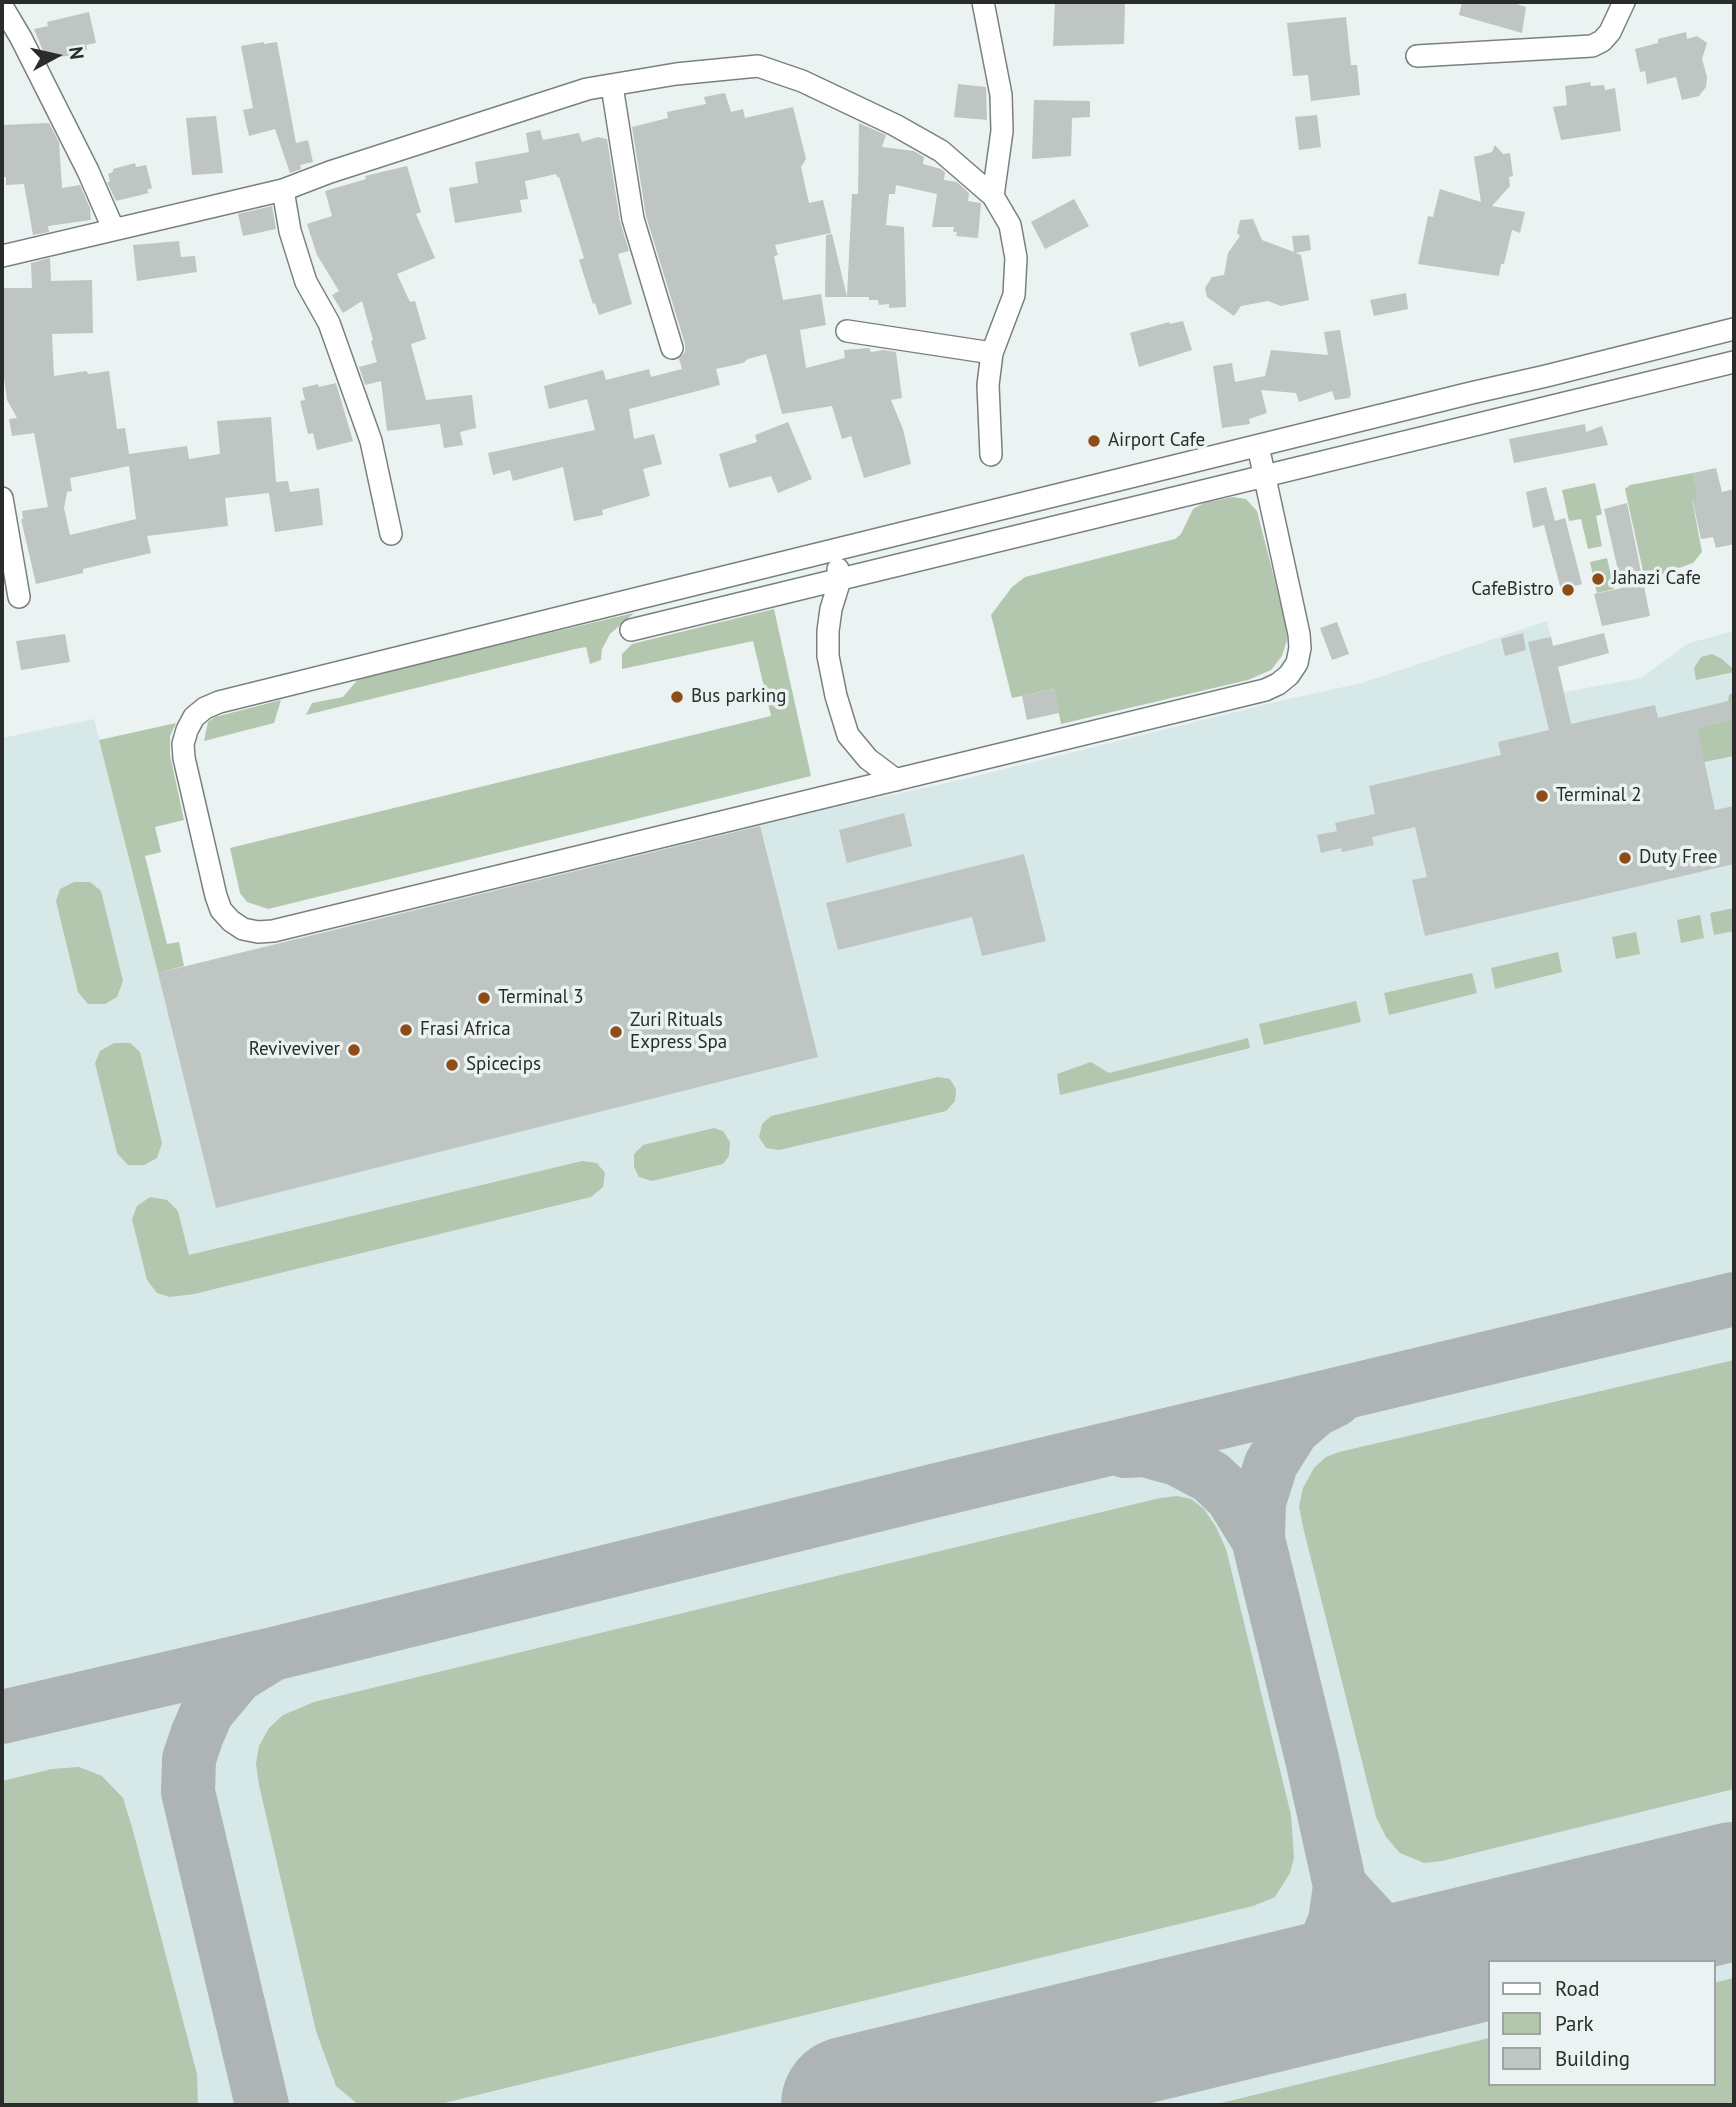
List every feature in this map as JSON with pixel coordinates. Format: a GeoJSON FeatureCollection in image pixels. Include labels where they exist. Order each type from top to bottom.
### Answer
{"type":"FeatureCollection","features":[{"type":"Feature","properties":{"kind":"street"},"geometry":{"type":"LineString","coordinates":[[984,2],[1001,95],[1002,131],[993,196]]}},
{"type":"Feature","properties":{"kind":"street"},"geometry":{"type":"LineString","coordinates":[[1417,56],[1592,46],[1611,32],[1624,2]]}},
{"type":"Feature","properties":{"kind":"street"},"geometry":{"type":"LineString","coordinates":[[2,6],[64,123],[113,228]]}},
{"type":"Feature","properties":{"kind":"street"},"geometry":{"type":"LineString","coordinates":[[2,256],[284,190],[330,172],[587,89],[676,74],[758,66],[802,81],[895,125],[941,151],[993,196],[1010,225],[1016,258],[1014,295],[992,353],[988,385],[991,455]]}},
{"type":"Feature","properties":{"kind":"street"},"geometry":{"type":"LineString","coordinates":[[612,86],[633,219],[672,348]]}},
{"type":"Feature","properties":{"kind":"street"},"geometry":{"type":"LineString","coordinates":[[284,190],[290,231],[306,282],[329,323],[371,441],[391,534]]}},
{"type":"Feature","properties":{"kind":"street"},"geometry":{"type":"LineString","coordinates":[[1258,446],[1300,649],[1297,663],[1289,675],[1265,690],[272,931],[243,929],[226,915],[216,896],[183,744],[194,717],[219,702],[834,550],[1734,329]]}},
{"type":"Feature","properties":{"kind":"street"},"geometry":{"type":"LineString","coordinates":[[847,331],[992,353]]}},
{"type":"Feature","properties":{"kind":"street"},"geometry":{"type":"LineString","coordinates":[[631,630],[1734,362]]}},
{"type":"Feature","properties":{"kind":"street"},"geometry":{"type":"LineString","coordinates":[[2,498],[19,597]]}},
{"type":"Feature","properties":{"kind":"street"},"geometry":{"type":"LineString","coordinates":[[834,550],[840,580],[831,609],[828,656],[836,696],[848,735],[868,759],[896,780]]}},
{"type":"Feature","properties":{"kind":"shaded area"},"geometry":{"type":"Polygon","coordinates":[[[1547,621],[1564,692],[1641,678],[1689,643],[1734,631],[1734,2105],[2,2105],[2,738],[94,719],[158,973],[760,823],[956,781],[1362,683],[1547,621]]]}},
{"type":"Feature","properties":{"kind":"green space"},"geometry":{"type":"Polygon","coordinates":[[[1693,473],[1699,498],[1692,500],[1702,552],[1693,563],[1645,580],[1625,489],[1630,485],[1693,473]]]}},
{"type":"Feature","properties":{"kind":"green space"},"geometry":{"type":"Polygon","coordinates":[[[1595,483],[1602,514],[1596,516],[1602,546],[1588,549],[1581,519],[1569,521],[1562,490],[1595,483]]]}},
{"type":"Feature","properties":{"kind":"green space"},"geometry":{"type":"Polygon","coordinates":[[[1233,497],[1246,499],[1257,511],[1286,624],[1287,640],[1282,656],[1271,670],[1248,680],[1061,724],[1054,689],[1012,698],[991,615],[1012,587],[1025,577],[1175,539],[1181,534],[1193,509],[1204,503],[1233,497]]]}},
{"type":"Feature","properties":{"kind":"green space"},"geometry":{"type":"Polygon","coordinates":[[[1607,558],[1614,589],[1597,593],[1590,562],[1607,558]]]}},
{"type":"Feature","properties":{"kind":"green space"},"geometry":{"type":"Polygon","coordinates":[[[774,609],[811,776],[268,909],[247,902],[240,893],[230,848],[771,716],[753,641],[622,669],[622,654],[632,644],[774,609]]]}},
{"type":"Feature","properties":{"kind":"green space"},"geometry":{"type":"Polygon","coordinates":[[[634,613],[610,634],[602,649],[601,660],[590,664],[586,647],[306,715],[312,703],[343,697],[359,678],[634,613]]]}},
{"type":"Feature","properties":{"kind":"green space"},"geometry":{"type":"Polygon","coordinates":[[[1712,654],[1722,659],[1734,672],[1696,680],[1694,668],[1701,657],[1712,654]]]}},
{"type":"Feature","properties":{"kind":"green space"},"geometry":{"type":"Polygon","coordinates":[[[1734,692],[1734,756],[1704,762],[1697,728],[1733,719],[1728,701],[1729,695],[1734,692]]]}},
{"type":"Feature","properties":{"kind":"green space"},"geometry":{"type":"Polygon","coordinates":[[[281,700],[274,723],[204,741],[208,722],[215,717],[281,700]]]}},
{"type":"Feature","properties":{"kind":"green space"},"geometry":{"type":"Polygon","coordinates":[[[176,723],[170,736],[170,755],[184,820],[155,827],[161,852],[145,856],[167,944],[179,942],[184,966],[158,973],[99,740],[176,723]]]}},
{"type":"Feature","properties":{"kind":"green space"},"geometry":{"type":"Polygon","coordinates":[[[74,882],[90,882],[101,891],[123,981],[117,997],[105,1004],[88,1004],[78,992],[56,901],[60,889],[74,882]]]}},
{"type":"Feature","properties":{"kind":"green space"},"geometry":{"type":"Polygon","coordinates":[[[1734,908],[1734,931],[1714,935],[1710,913],[1734,908]]]}},
{"type":"Feature","properties":{"kind":"green space"},"geometry":{"type":"Polygon","coordinates":[[[1700,915],[1704,938],[1681,943],[1677,920],[1700,915]]]}},
{"type":"Feature","properties":{"kind":"green space"},"geometry":{"type":"Polygon","coordinates":[[[1636,932],[1640,954],[1616,959],[1612,937],[1636,932]]]}},
{"type":"Feature","properties":{"kind":"green space"},"geometry":{"type":"Polygon","coordinates":[[[1558,952],[1562,972],[1495,989],[1491,968],[1558,952]]]}},
{"type":"Feature","properties":{"kind":"green space"},"geometry":{"type":"Polygon","coordinates":[[[1472,973],[1477,993],[1389,1015],[1384,993],[1472,973]]]}},
{"type":"Feature","properties":{"kind":"green space"},"geometry":{"type":"Polygon","coordinates":[[[1356,1001],[1361,1022],[1264,1045],[1259,1024],[1356,1001]]]}},
{"type":"Feature","properties":{"kind":"green space"},"geometry":{"type":"Polygon","coordinates":[[[1248,1038],[1250,1048],[1060,1095],[1057,1074],[1091,1062],[1109,1073],[1248,1038]]]}},
{"type":"Feature","properties":{"kind":"green space"},"geometry":{"type":"Polygon","coordinates":[[[114,1043],[130,1043],[140,1052],[162,1143],[157,1158],[144,1165],[128,1165],[117,1153],[95,1063],[100,1051],[114,1043]]]}},
{"type":"Feature","properties":{"kind":"green space"},"geometry":{"type":"Polygon","coordinates":[[[938,1077],[950,1079],[956,1089],[955,1101],[946,1111],[779,1150],[766,1148],[759,1137],[762,1124],[771,1116],[938,1077]]]}},
{"type":"Feature","properties":{"kind":"green space"},"geometry":{"type":"Polygon","coordinates":[[[714,1128],[723,1131],[730,1142],[729,1156],[723,1164],[652,1181],[639,1177],[634,1167],[634,1154],[643,1145],[714,1128]]]}},
{"type":"Feature","properties":{"kind":"green space"},"geometry":{"type":"Polygon","coordinates":[[[582,1161],[597,1163],[605,1173],[603,1187],[591,1197],[194,1294],[170,1297],[157,1293],[147,1280],[132,1219],[137,1206],[150,1197],[167,1200],[178,1211],[189,1255],[582,1161]]]}},
{"type":"Feature","properties":{"kind":"green space"},"geometry":{"type":"Polygon","coordinates":[[[1734,1360],[1734,1789],[1442,1861],[1424,1863],[1400,1853],[1386,1837],[1376,1817],[1303,1527],[1299,1507],[1303,1488],[1314,1468],[1326,1457],[1339,1452],[1734,1360]]]}},
{"type":"Feature","properties":{"kind":"green space"},"geometry":{"type":"Polygon","coordinates":[[[1177,1496],[1191,1499],[1204,1509],[1226,1549],[1291,1815],[1294,1858],[1290,1873],[1275,1897],[1253,1906],[436,2105],[359,2105],[336,2086],[316,2031],[256,1764],[259,1746],[269,1728],[283,1715],[314,1702],[1177,1496]]]}},
{"type":"Feature","properties":{"kind":"green space"},"geometry":{"type":"Polygon","coordinates":[[[79,1767],[102,1776],[123,1798],[197,2074],[198,2105],[2,2105],[2,1781],[52,1769],[79,1767]]]}},
{"type":"Feature","properties":{"kind":"green space"},"geometry":{"type":"Polygon","coordinates":[[[1734,1978],[1734,2105],[1213,2105],[1488,2038],[1488,2086],[1715,2086],[1715,1983],[1734,1978]]]}},
{"type":"Feature","properties":{"kind":"building"},"geometry":{"type":"Polygon","coordinates":[[[1055,2],[1125,3],[1124,44],[1053,46],[1055,2]]]}},
{"type":"Feature","properties":{"kind":"building"},"geometry":{"type":"Polygon","coordinates":[[[1462,2],[1510,2],[1526,7],[1522,33],[1459,15],[1462,2]]]}},
{"type":"Feature","properties":{"kind":"building"},"geometry":{"type":"Polygon","coordinates":[[[89,12],[96,43],[86,45],[87,50],[78,52],[78,55],[46,58],[34,29],[48,26],[47,22],[89,12]]]}},
{"type":"Feature","properties":{"kind":"building"},"geometry":{"type":"Polygon","coordinates":[[[1346,17],[1351,65],[1357,65],[1360,95],[1311,101],[1308,75],[1293,76],[1287,23],[1346,17]]]}},
{"type":"Feature","properties":{"kind":"building"},"geometry":{"type":"Polygon","coordinates":[[[1686,32],[1687,39],[1697,36],[1707,43],[1702,59],[1707,77],[1706,87],[1699,96],[1682,100],[1676,77],[1647,84],[1645,71],[1640,72],[1635,49],[1658,43],[1658,39],[1686,32]]]}},
{"type":"Feature","properties":{"kind":"building"},"geometry":{"type":"Polygon","coordinates":[[[277,42],[296,143],[308,140],[313,162],[300,165],[301,169],[290,173],[275,129],[249,136],[243,110],[253,108],[241,46],[277,42]]]}},
{"type":"Feature","properties":{"kind":"building"},"geometry":{"type":"Polygon","coordinates":[[[1590,82],[1591,86],[1604,85],[1605,90],[1615,88],[1621,131],[1561,140],[1553,107],[1567,105],[1565,86],[1590,82]]]}},
{"type":"Feature","properties":{"kind":"building"},"geometry":{"type":"Polygon","coordinates":[[[958,84],[986,87],[987,120],[954,117],[958,84]]]}},
{"type":"Feature","properties":{"kind":"building"},"geometry":{"type":"Polygon","coordinates":[[[725,93],[731,112],[743,109],[745,118],[793,107],[806,159],[801,167],[809,203],[823,200],[831,233],[775,245],[778,255],[774,256],[783,300],[821,294],[826,325],[800,330],[806,368],[845,358],[844,350],[869,348],[871,352],[896,352],[902,398],[891,400],[903,429],[911,464],[864,478],[851,436],[842,439],[832,406],[782,414],[766,354],[716,369],[720,385],[629,409],[634,439],[654,434],[662,464],[643,469],[650,496],[602,510],[603,515],[574,521],[563,467],[513,481],[510,470],[493,475],[488,453],[595,430],[587,399],[549,409],[544,386],[603,370],[606,380],[649,369],[651,377],[682,369],[679,359],[685,352],[685,344],[646,216],[632,127],[668,118],[667,112],[706,104],[704,97],[725,93]]]}},
{"type":"Feature","properties":{"kind":"building"},"geometry":{"type":"Polygon","coordinates":[[[1034,100],[1090,101],[1090,117],[1072,118],[1071,156],[1032,159],[1034,100]]]}},
{"type":"Feature","properties":{"kind":"building"},"geometry":{"type":"Polygon","coordinates":[[[1317,115],[1321,147],[1299,150],[1295,117],[1317,115]]]}},
{"type":"Feature","properties":{"kind":"building"},"geometry":{"type":"Polygon","coordinates":[[[216,116],[223,173],[192,175],[186,118],[216,116]]]}},
{"type":"Feature","properties":{"kind":"building"},"geometry":{"type":"Polygon","coordinates":[[[49,123],[59,142],[62,188],[80,185],[90,208],[91,220],[48,226],[49,232],[33,235],[24,184],[6,185],[6,177],[2,177],[2,125],[49,123]]]}},
{"type":"Feature","properties":{"kind":"building"},"geometry":{"type":"Polygon","coordinates":[[[859,123],[886,135],[882,147],[914,151],[924,157],[923,164],[941,169],[945,172],[944,180],[957,182],[969,193],[968,201],[981,203],[978,238],[956,236],[954,227],[932,227],[937,194],[896,185],[895,194],[889,194],[886,225],[904,227],[906,307],[889,308],[889,304],[879,305],[878,300],[869,300],[869,297],[847,297],[852,194],[858,194],[859,123]]]}},
{"type":"Feature","properties":{"kind":"building"},"geometry":{"type":"Polygon","coordinates":[[[540,130],[543,140],[579,133],[582,142],[598,137],[607,139],[620,221],[629,251],[618,254],[632,304],[599,315],[579,260],[584,258],[556,174],[525,181],[528,199],[520,200],[522,212],[455,223],[449,188],[478,183],[475,162],[529,152],[526,133],[540,130]]]}},
{"type":"Feature","properties":{"kind":"building"},"geometry":{"type":"Polygon","coordinates":[[[1495,145],[1503,154],[1510,153],[1513,176],[1509,177],[1510,186],[1492,206],[1525,212],[1520,233],[1512,230],[1499,276],[1418,264],[1428,216],[1433,217],[1440,189],[1481,202],[1474,157],[1492,152],[1495,145]]]}},
{"type":"Feature","properties":{"kind":"building"},"geometry":{"type":"Polygon","coordinates":[[[135,163],[136,167],[146,165],[152,188],[147,190],[149,193],[116,201],[107,182],[110,182],[108,174],[113,172],[113,169],[135,163]]]}},
{"type":"Feature","properties":{"kind":"building"},"geometry":{"type":"Polygon","coordinates":[[[407,166],[421,212],[416,214],[435,258],[397,274],[410,302],[415,301],[426,339],[411,344],[426,400],[472,395],[476,428],[460,432],[463,445],[444,448],[440,424],[387,431],[381,381],[365,385],[359,367],[377,362],[362,301],[343,313],[332,295],[339,291],[317,255],[307,224],[332,216],[325,191],[366,179],[365,176],[407,166]]]}},
{"type":"Feature","properties":{"kind":"building"},"geometry":{"type":"Polygon","coordinates":[[[1074,199],[1089,226],[1045,249],[1031,222],[1074,199]]]}},
{"type":"Feature","properties":{"kind":"building"},"geometry":{"type":"Polygon","coordinates":[[[272,206],[276,229],[243,236],[238,214],[272,206]]]}},
{"type":"Feature","properties":{"kind":"building"},"geometry":{"type":"Polygon","coordinates":[[[1253,219],[1262,240],[1294,252],[1292,236],[1309,235],[1311,250],[1295,253],[1301,255],[1309,300],[1281,306],[1268,301],[1241,306],[1234,316],[1207,297],[1205,288],[1212,277],[1224,275],[1228,253],[1240,236],[1237,233],[1240,220],[1253,219]]]}},
{"type":"Feature","properties":{"kind":"building"},"geometry":{"type":"Polygon","coordinates":[[[832,234],[847,297],[825,297],[826,235],[832,234]]]}},
{"type":"Feature","properties":{"kind":"building"},"geometry":{"type":"Polygon","coordinates":[[[179,241],[181,257],[195,256],[197,272],[137,281],[133,245],[179,241]]]}},
{"type":"Feature","properties":{"kind":"building"},"geometry":{"type":"Polygon","coordinates":[[[50,258],[51,281],[92,280],[93,333],[52,334],[54,376],[109,371],[117,429],[125,428],[129,454],[187,446],[189,459],[220,454],[217,421],[271,417],[276,482],[288,481],[290,492],[319,488],[323,525],[275,532],[269,493],[225,498],[228,526],[147,536],[151,553],[83,569],[83,573],[36,584],[21,519],[22,511],[48,507],[34,433],[12,436],[9,419],[17,418],[7,400],[2,362],[2,288],[32,288],[31,263],[50,258]],[[129,466],[70,478],[72,491],[67,492],[64,508],[70,535],[136,519],[129,466]]]}},
{"type":"Feature","properties":{"kind":"building"},"geometry":{"type":"Polygon","coordinates":[[[1406,293],[1408,309],[1374,316],[1370,300],[1406,293]]]}},
{"type":"Feature","properties":{"kind":"building"},"geometry":{"type":"Polygon","coordinates":[[[1183,321],[1192,350],[1139,367],[1130,333],[1169,322],[1183,321]]]}},
{"type":"Feature","properties":{"kind":"building"},"geometry":{"type":"Polygon","coordinates":[[[1340,330],[1351,395],[1349,398],[1335,400],[1332,391],[1299,402],[1296,393],[1261,390],[1267,413],[1249,419],[1250,424],[1222,428],[1213,366],[1232,363],[1235,382],[1265,376],[1271,350],[1328,355],[1324,332],[1340,330]]]}},
{"type":"Feature","properties":{"kind":"building"},"geometry":{"type":"Polygon","coordinates":[[[336,383],[353,441],[317,450],[313,433],[308,434],[300,401],[305,400],[302,388],[336,383]]]}},
{"type":"Feature","properties":{"kind":"building"},"geometry":{"type":"Polygon","coordinates":[[[788,422],[812,479],[778,493],[771,476],[729,488],[719,454],[757,442],[755,435],[788,422]]]}},
{"type":"Feature","properties":{"kind":"building"},"geometry":{"type":"Polygon","coordinates":[[[1585,424],[1586,432],[1602,426],[1608,445],[1514,463],[1509,439],[1585,424]]]}},
{"type":"Feature","properties":{"kind":"building"},"geometry":{"type":"Polygon","coordinates":[[[1716,468],[1722,492],[1734,489],[1734,544],[1716,548],[1713,537],[1701,539],[1692,499],[1699,498],[1693,473],[1716,468]]]}},
{"type":"Feature","properties":{"kind":"building"},"geometry":{"type":"Polygon","coordinates":[[[1546,487],[1555,521],[1565,518],[1582,584],[1561,590],[1544,525],[1533,528],[1526,492],[1546,487]]]}},
{"type":"Feature","properties":{"kind":"building"},"geometry":{"type":"Polygon","coordinates":[[[1627,503],[1650,616],[1602,626],[1594,594],[1622,588],[1604,509],[1627,503]]]}},
{"type":"Feature","properties":{"kind":"building"},"geometry":{"type":"Polygon","coordinates":[[[1337,622],[1349,654],[1332,660],[1320,628],[1337,622]]]}},
{"type":"Feature","properties":{"kind":"building"},"geometry":{"type":"Polygon","coordinates":[[[1523,633],[1526,650],[1505,656],[1501,639],[1523,633]]]}},
{"type":"Feature","properties":{"kind":"building","name":"Terminal 2"},"geometry":{"type":"Polygon","coordinates":[[[1604,633],[1609,653],[1558,667],[1571,724],[1655,705],[1658,718],[1728,701],[1733,719],[1697,728],[1715,810],[1734,806],[1734,864],[1425,936],[1412,880],[1427,877],[1415,827],[1372,837],[1374,845],[1342,852],[1341,848],[1321,853],[1317,835],[1337,831],[1335,823],[1375,814],[1369,786],[1501,755],[1498,742],[1549,730],[1528,642],[1551,637],[1553,646],[1604,633]]]}},
{"type":"Feature","properties":{"kind":"building"},"geometry":{"type":"Polygon","coordinates":[[[65,634],[70,662],[21,670],[16,641],[65,634]]]}},
{"type":"Feature","properties":{"kind":"building"},"geometry":{"type":"Polygon","coordinates":[[[1054,689],[1059,713],[1027,720],[1022,696],[1054,689]]]}},
{"type":"Feature","properties":{"kind":"building"},"geometry":{"type":"Polygon","coordinates":[[[904,813],[912,846],[847,863],[839,830],[904,813]]]}},
{"type":"Feature","properties":{"kind":"building","name":"Terminal 3"},"geometry":{"type":"Polygon","coordinates":[[[760,826],[818,1057],[216,1208],[158,973],[760,826]]]}},
{"type":"Feature","properties":{"kind":"building"},"geometry":{"type":"Polygon","coordinates":[[[1024,854],[1046,941],[982,956],[972,917],[838,950],[826,903],[1024,854]]]}},
{"type":"Feature","properties":{"kind":"taxiway"},"geometry":{"type":"LineString","coordinates":[[2,1717],[273,1654],[933,1491],[1734,1299]]}},
{"type":"Feature","properties":{"kind":"taxiway"},"geometry":{"type":"LineString","coordinates":[[1258,1539],[1259,1502],[1271,1464],[1293,1429],[1315,1410],[1335,1400]]}},
{"type":"Feature","properties":{"kind":"taxiway"},"geometry":{"type":"LineString","coordinates":[[1125,1451],[1144,1450],[1177,1459],[1211,1477],[1232,1497],[1258,1539],[1340,1886],[1375,1924],[1403,1943],[1472,1954]]}},
{"type":"Feature","properties":{"kind":"taxiway"},"geometry":{"type":"LineString","coordinates":[[262,2105],[188,1792],[189,1759],[207,1712],[237,1676],[266,1658]]}},
{"type":"Feature","properties":{"kind":"taxiway"},"geometry":{"type":"LineString","coordinates":[[1263,2005],[1295,1983],[1321,1954],[1335,1921],[1340,1886]]}},
{"type":"Feature","properties":{"kind":"runway"},"geometry":{"type":"LineString","coordinates":[[850,2105],[1734,1891]]}},
{"type":"Feature","properties":{"kind":"place","name":"Airport Cafe"},"geometry":{"type":"Point","coordinates":[1094,441]}},
{"type":"Feature","properties":{"kind":"place","name":"Jahazi Cafe"},"geometry":{"type":"Point","coordinates":[1598,579]}},
{"type":"Feature","properties":{"kind":"place","name":"CafeBistro"},"geometry":{"type":"Point","coordinates":[1568,590]}},
{"type":"Feature","properties":{"kind":"place","name":"Bus parking"},"geometry":{"type":"Point","coordinates":[677,697]}},
{"type":"Feature","properties":{"kind":"place","name":"Terminal 2"},"geometry":{"type":"Point","coordinates":[1542,796]}},
{"type":"Feature","properties":{"kind":"place","name":"Duty Free"},"geometry":{"type":"Point","coordinates":[1625,858]}},
{"type":"Feature","properties":{"kind":"place","name":"Terminal 3"},"geometry":{"type":"Point","coordinates":[484,998]}},
{"type":"Feature","properties":{"kind":"place","name":"Frasi Africa"},"geometry":{"type":"Point","coordinates":[406,1030]}},
{"type":"Feature","properties":{"kind":"place","name":"Zuri Rituals Express Spa"},"geometry":{"type":"Point","coordinates":[616,1032]}},
{"type":"Feature","properties":{"kind":"place","name":"Reviveviver"},"geometry":{"type":"Point","coordinates":[354,1050]}},
{"type":"Feature","properties":{"kind":"place","name":"Spicecips"},"geometry":{"type":"Point","coordinates":[452,1065]}}]}
